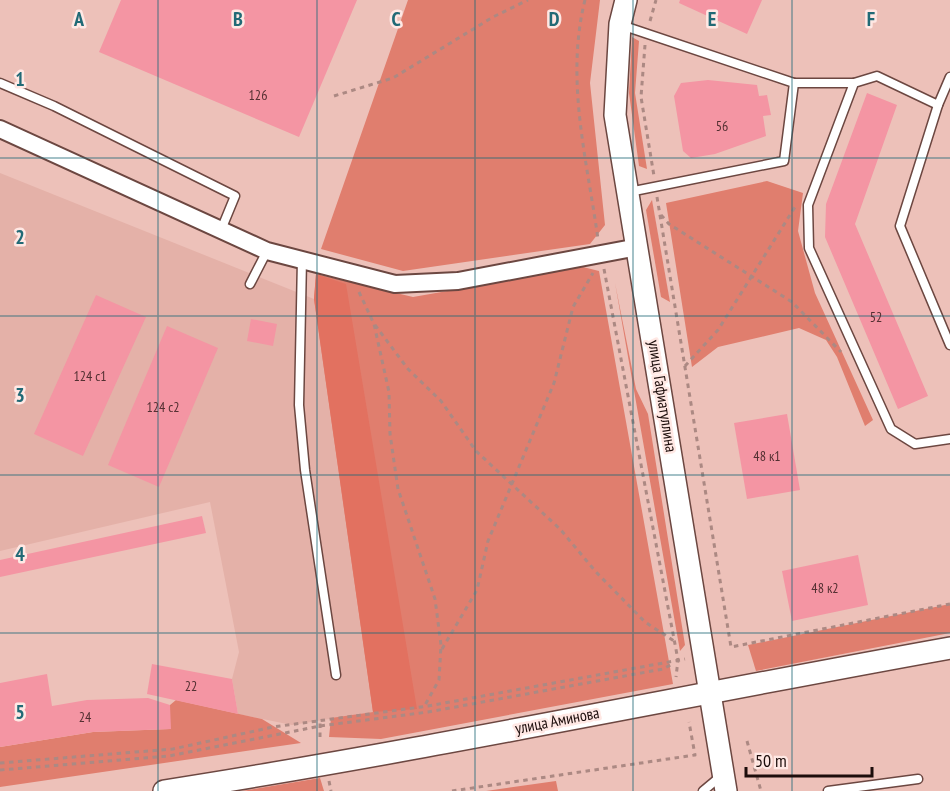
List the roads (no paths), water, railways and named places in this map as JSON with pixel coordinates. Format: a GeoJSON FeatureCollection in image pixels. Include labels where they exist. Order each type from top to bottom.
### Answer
{"type":"FeatureCollection","features":[{"type":"Feature","properties":{"kind":"street","name":"улица Гафиатуллина"},"geometry":{"type":"LineString","coordinates":[[626,0],[620,24],[615,115],[725,782]]}},
{"type":"Feature","properties":{"kind":"street"},"geometry":{"type":"LineString","coordinates":[[0,129],[267,251],[395,284],[458,281],[602,259],[638,247]]}},
{"type":"Feature","properties":{"kind":"street","name":"улица Аминова"},"geometry":{"type":"LineString","coordinates":[[164,791],[281,773],[711,690],[950,648]]}},
{"type":"Feature","properties":{"kind":"lane"},"geometry":{"type":"LineString","coordinates":[[620,24],[646,35],[794,83],[854,83],[878,76],[938,105]]}},
{"type":"Feature","properties":{"kind":"lane"},"geometry":{"type":"LineString","coordinates":[[950,77],[938,105],[900,226],[950,345]]}},
{"type":"Feature","properties":{"kind":"lane"},"geometry":{"type":"LineString","coordinates":[[0,83],[54,106],[235,196],[221,230]]}},
{"type":"Feature","properties":{"kind":"lane"},"geometry":{"type":"LineString","coordinates":[[628,192],[784,161],[794,83]]}},
{"type":"Feature","properties":{"kind":"lane"},"geometry":{"type":"LineString","coordinates":[[854,83],[808,205],[809,248],[891,429],[915,444],[950,439]]}},
{"type":"Feature","properties":{"kind":"lane"},"geometry":{"type":"LineString","coordinates":[[250,284],[267,251]]}},
{"type":"Feature","properties":{"kind":"lane"},"geometry":{"type":"LineString","coordinates":[[302,259],[299,405],[304,470],[336,675]]}},
{"type":"Feature","properties":{"kind":"lane"},"geometry":{"type":"LineString","coordinates":[[828,791],[918,779]]}},
{"type":"Feature","properties":{"kind":"lane"},"geometry":{"type":"LineString","coordinates":[[703,791],[725,782]]}}]}
